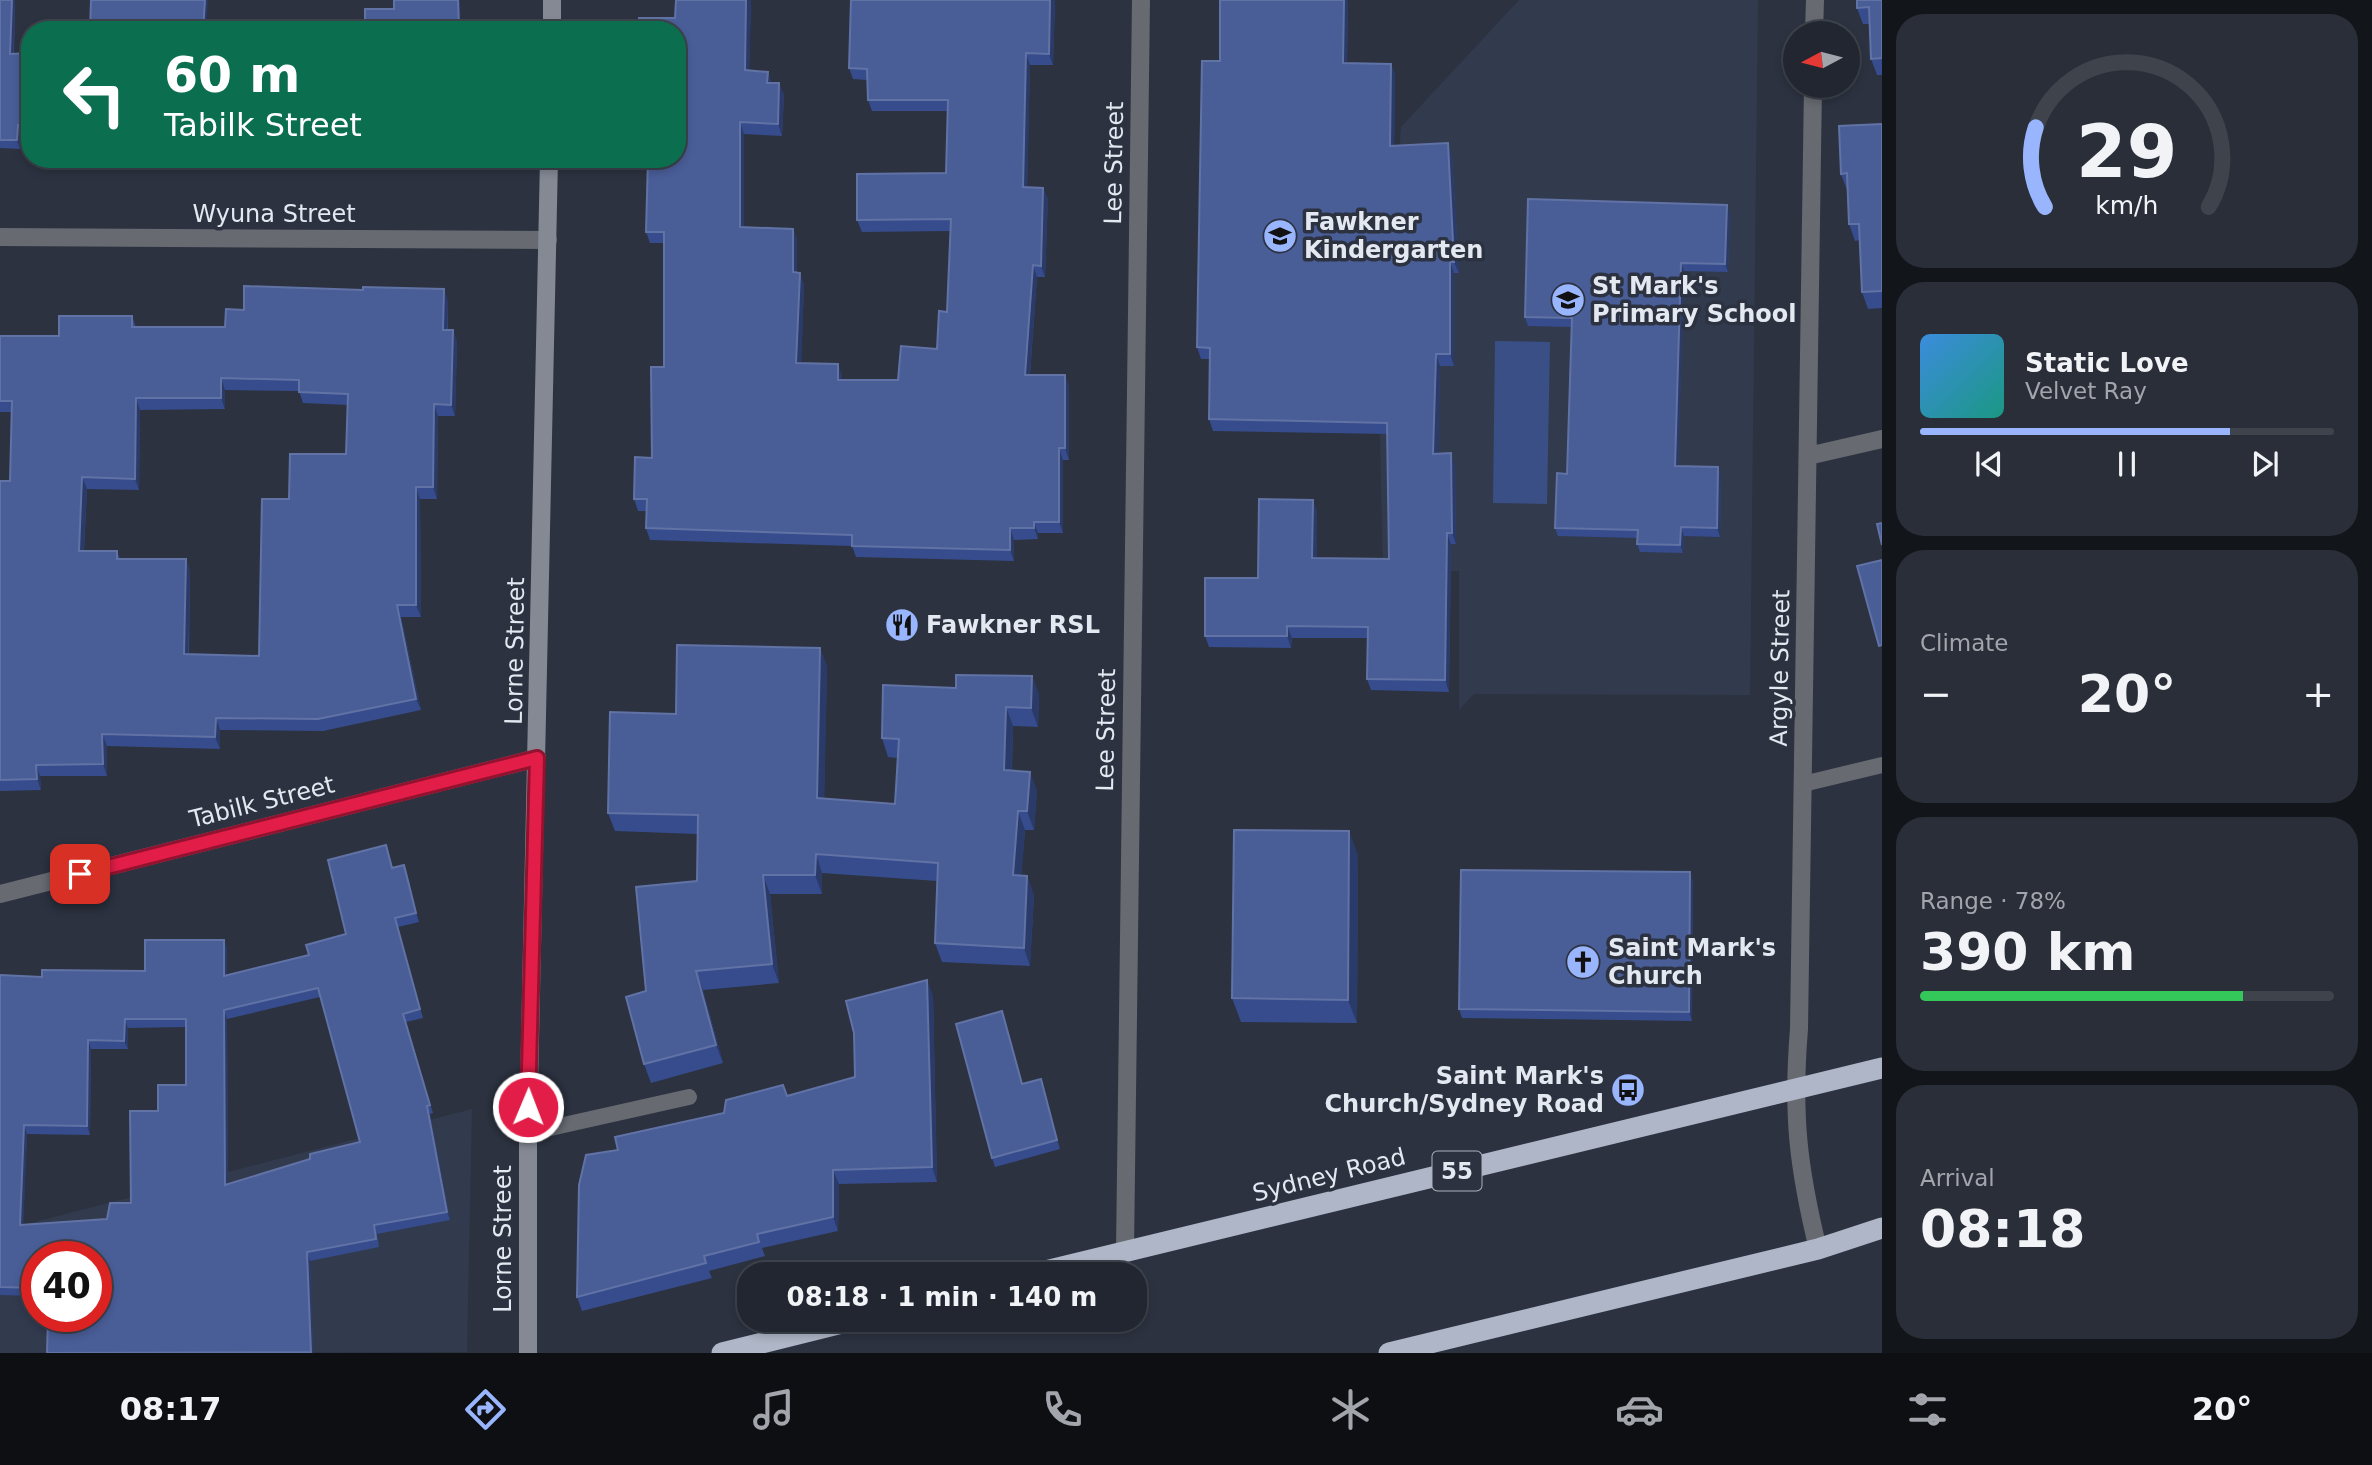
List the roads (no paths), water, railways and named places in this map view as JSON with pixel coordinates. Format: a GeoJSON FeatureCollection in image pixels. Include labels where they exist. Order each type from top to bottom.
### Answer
{"type":"FeatureCollection","features":[{"type":"Feature","properties":{"kind":"highway","name":"Sydney Road"},"geometry":{"type":"LineString","coordinates":[[1081,1262],[1882,1068]]}},
{"type":"Feature","properties":{"kind":"highway"},"geometry":{"type":"LineString","coordinates":[[1389,1353],[1818,1249],[1882,1228]]}},
{"type":"Feature","properties":{"kind":"highway"},"geometry":{"type":"LineString","coordinates":[[722,1353],[806,1332]]}},
{"type":"Feature","properties":{"kind":"street"},"geometry":{"type":"LineString","coordinates":[[552,0],[552,21]]}},
{"type":"Feature","properties":{"kind":"street","name":"Lee Street"},"geometry":{"type":"LineString","coordinates":[[1125,1251],[1141,0]]}},
{"type":"Feature","properties":{"kind":"street"},"geometry":{"type":"LineString","coordinates":[[1814,21],[1815,0]]}},
{"type":"Feature","properties":{"kind":"street","name":"Argyle Street"},"geometry":{"type":"LineString","coordinates":[[1813,98],[1799,1029],[1794,1090],[1803,1188],[1818,1249]]}},
{"type":"Feature","properties":{"kind":"street","name":"Lorne Street"},"geometry":{"type":"LineString","coordinates":[[528,1353],[527,1133],[549,168]]}},
{"type":"Feature","properties":{"kind":"street","name":"Wyuna Street"},"geometry":{"type":"LineString","coordinates":[[0,237],[548,240]]}},
{"type":"Feature","properties":{"kind":"street"},"geometry":{"type":"LineString","coordinates":[[1808,456],[1882,439]]}},
{"type":"Feature","properties":{"kind":"street","name":"Tabilk Street"},"geometry":{"type":"LineString","coordinates":[[0,894],[537,758]]}},
{"type":"Feature","properties":{"kind":"lane"},"geometry":{"type":"LineString","coordinates":[[1803,784],[1882,765]]}},
{"type":"Feature","properties":{"kind":"lane"},"geometry":{"type":"LineString","coordinates":[[527,1133],[689,1097]]}},
{"type":"Feature","properties":{"kind":"place","name":"Fawkner Kindergarten"},"geometry":{"type":"Point","coordinates":[1280,236]}},
{"type":"Feature","properties":{"kind":"place","name":"St Mark's Primary School"},"geometry":{"type":"Point","coordinates":[1568,300]}},
{"type":"Feature","properties":{"kind":"place","name":"Fawkner RSL"},"geometry":{"type":"Point","coordinates":[902,625]}},
{"type":"Feature","properties":{"kind":"place","name":"Saint Mark's Church"},"geometry":{"type":"Point","coordinates":[1583,962]}},
{"type":"Feature","properties":{"kind":"place","name":"Saint Mark's Church/Sydney Road"},"geometry":{"type":"Point","coordinates":[1628,1090]}}]}
